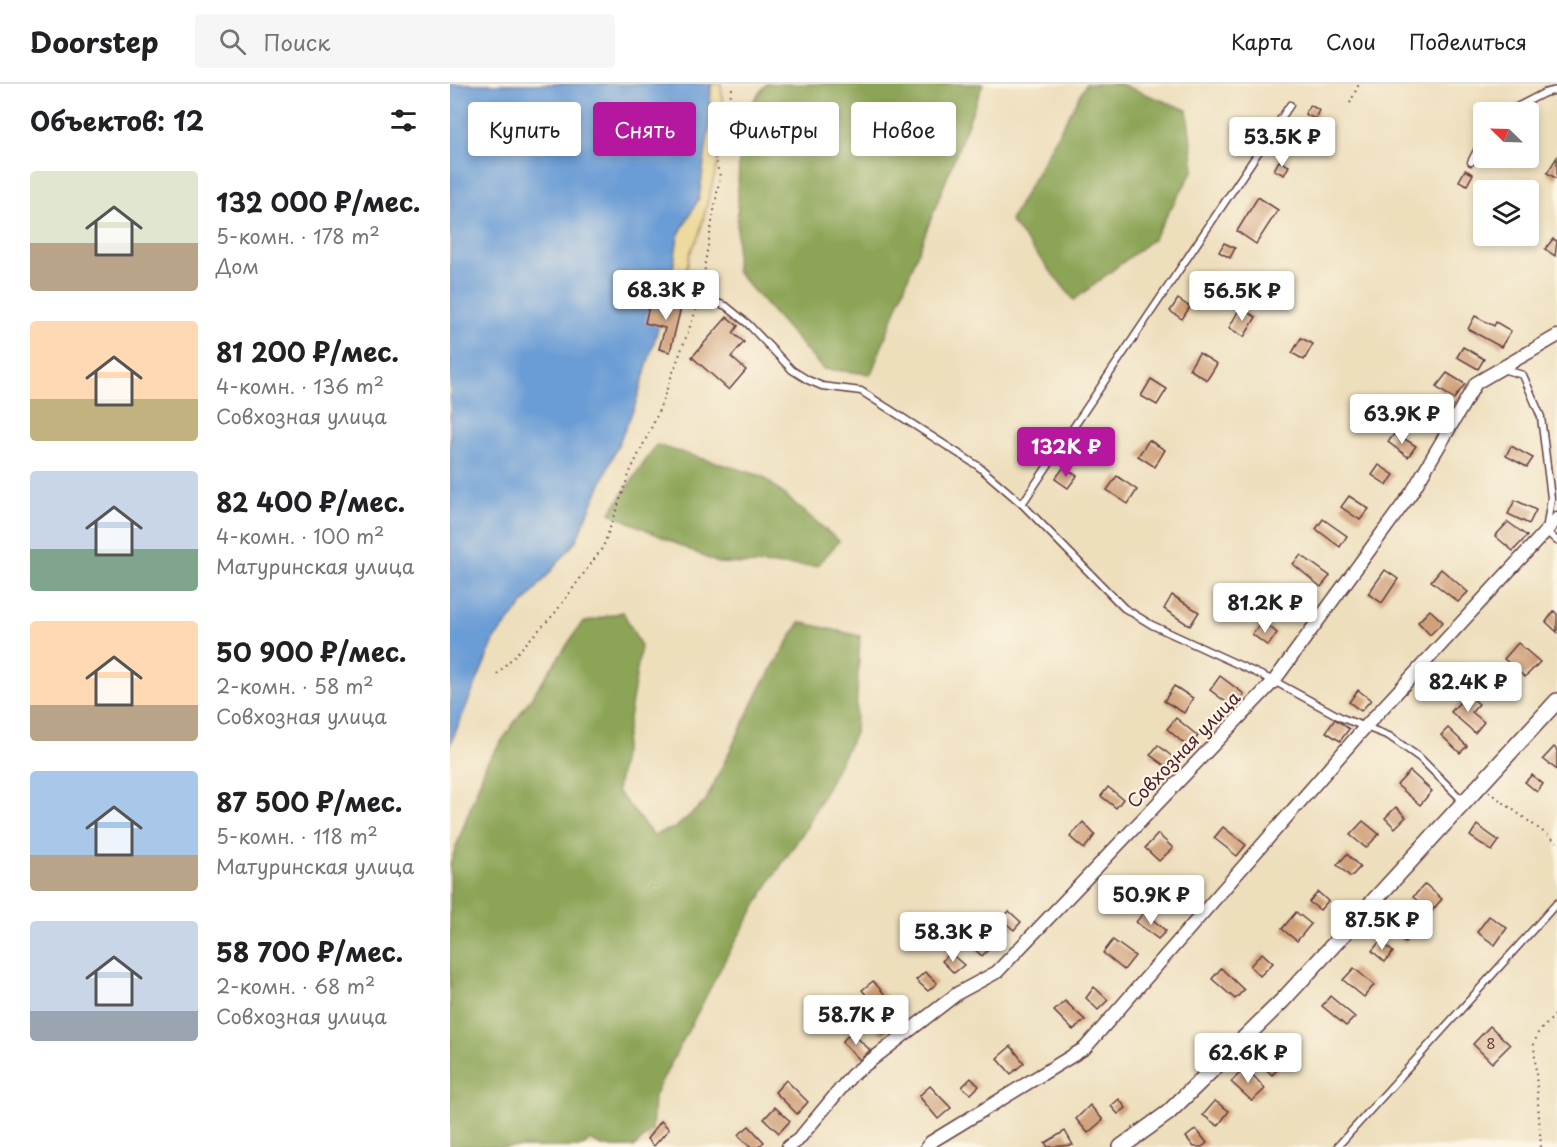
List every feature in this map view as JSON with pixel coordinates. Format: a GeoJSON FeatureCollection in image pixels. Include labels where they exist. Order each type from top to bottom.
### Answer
{"type":"FeatureCollection","features":[{"type":"Feature","properties":{"kind":"street","name":"Совхозная улица"},"geometry":{"type":"LineString","coordinates":[[788,1147],[798,1140],[852,1075],[958,993],[997,972],[1274,681],[1412,492],[1476,383],[1557,336]]}},
{"type":"Feature","properties":{"kind":"street"},"geometry":{"type":"LineString","coordinates":[[927,1147],[931,1142],[1085,1047],[1366,726],[1557,519]]}},
{"type":"Feature","properties":{"kind":"street"},"geometry":{"type":"LineString","coordinates":[[1121,1147],[1168,1113],[1282,1001],[1557,701]]}},
{"type":"Feature","properties":{"kind":"lane"},"geometry":{"type":"LineString","coordinates":[[1526,102],[1544,93],[1557,90]]}},
{"type":"Feature","properties":{"kind":"lane"},"geometry":{"type":"LineString","coordinates":[[1022,504],[1290,105]]}},
{"type":"Feature","properties":{"kind":"lane"},"geometry":{"type":"LineString","coordinates":[[1471,162],[1473,158]]}},
{"type":"Feature","properties":{"kind":"lane"},"geometry":{"type":"LineString","coordinates":[[712,301],[726,306],[748,324],[792,370],[808,380],[822,386],[861,391],[955,449],[1022,504],[1124,608],[1152,625],[1274,681],[1342,718],[1389,736],[1420,758],[1464,802]]}},
{"type":"Feature","properties":{"kind":"lane"},"geometry":{"type":"LineString","coordinates":[[1500,369],[1523,375],[1541,417],[1551,498],[1546,531],[1557,541]]}},
{"type":"Feature","properties":{"kind":"lane"},"geometry":{"type":"LineString","coordinates":[[1337,1147],[1557,903]]}},
{"type":"Feature","properties":{"kind":"path"},"geometry":{"type":"LineString","coordinates":[[497,674],[555,613],[603,547],[630,472],[656,418],[704,290],[705,263],[720,176],[712,152],[715,134],[729,103],[733,84]]}},
{"type":"Feature","properties":{"kind":"path"},"geometry":{"type":"LineString","coordinates":[[1350,103],[1359,84]]}},
{"type":"Feature","properties":{"kind":"path"},"geometry":{"type":"LineString","coordinates":[[1479,785],[1557,842]]}},
{"type":"Feature","properties":{"kind":"path"},"geometry":{"type":"LineString","coordinates":[[1541,1147],[1534,1044],[1538,1033],[1557,1013]]}},
{"type":"Feature","properties":{"kind":"green space"},"geometry":{"type":"Polygon","coordinates":[[[766,84],[983,84],[956,154],[956,102],[851,102],[851,156],[955,156],[871,374],[823,369],[736,271],[739,156],[839,156],[839,102],[753,102],[766,84]]]}},
{"type":"Feature","properties":{"kind":"green space"},"geometry":{"type":"Polygon","coordinates":[[[1086,84],[1120,84],[1187,110],[1194,169],[1153,239],[1074,300],[1010,221],[1086,84]]]}},
{"type":"Feature","properties":{"kind":"green space"},"geometry":{"type":"Polygon","coordinates":[[[656,445],[762,476],[839,541],[817,566],[718,563],[610,513],[656,445]]]}},
{"type":"Feature","properties":{"kind":"green space"},"geometry":{"type":"Polygon","coordinates":[[[623,612],[641,646],[617,791],[653,835],[675,828],[705,802],[761,687],[800,622],[860,636],[855,733],[806,828],[769,883],[727,956],[654,1096],[652,1130],[634,1147],[604,1147],[590,1140],[582,1147],[450,1147],[450,864],[486,764],[582,623],[623,612]]]}},
{"type":"Feature","properties":{"kind":"sand"},"geometry":{"type":"Polygon","coordinates":[[[711,84],[721,84],[722,102],[710,102],[711,84]]]}},
{"type":"Feature","properties":{"kind":"sand"},"geometry":{"type":"Polygon","coordinates":[[[708,135],[708,156],[719,156],[718,161],[699,235],[690,253],[682,291],[670,288],[678,236],[699,198],[708,135]]]}},
{"type":"Feature","properties":{"kind":"water"},"geometry":{"type":"Polygon","coordinates":[[[450,84],[711,84],[710,102],[708,102],[708,135],[699,198],[678,236],[670,288],[635,406],[576,541],[495,638],[450,745],[450,84]]]}},
{"type":"Feature","properties":{"kind":"building"},"geometry":{"type":"Polygon","coordinates":[[[1310,105],[1319,110],[1315,119],[1305,114],[1310,105]]]}},
{"type":"Feature","properties":{"kind":"building"},"geometry":{"type":"Polygon","coordinates":[[[1557,157],[1557,179],[1547,173],[1557,157]]]}},
{"type":"Feature","properties":{"kind":"building"},"geometry":{"type":"Polygon","coordinates":[[[1279,161],[1289,166],[1284,175],[1274,170],[1279,161]]]}},
{"type":"Feature","properties":{"kind":"building"},"geometry":{"type":"Polygon","coordinates":[[[1465,170],[1473,174],[1467,185],[1459,181],[1465,170]]]}},
{"type":"Feature","properties":{"kind":"building"},"geometry":{"type":"Polygon","coordinates":[[[1258,197],[1278,210],[1256,244],[1237,231],[1258,197]]]}},
{"type":"Feature","properties":{"kind":"building"},"geometry":{"type":"Polygon","coordinates":[[[1553,239],[1557,241],[1555,256],[1545,249],[1553,239]]]}},
{"type":"Feature","properties":{"kind":"building"},"geometry":{"type":"Polygon","coordinates":[[[1224,243],[1235,248],[1230,258],[1219,252],[1224,243]]]}},
{"type":"Feature","properties":{"kind":"building"},"geometry":{"type":"Polygon","coordinates":[[[674,293],[684,295],[670,352],[659,349],[665,328],[645,323],[649,306],[669,311],[674,293]]]}},
{"type":"Feature","properties":{"kind":"building"},"geometry":{"type":"Polygon","coordinates":[[[1178,299],[1190,307],[1182,319],[1170,311],[1178,299]]]}},
{"type":"Feature","properties":{"kind":"building"},"geometry":{"type":"Polygon","coordinates":[[[1240,308],[1256,317],[1244,337],[1229,328],[1240,308]]]}},
{"type":"Feature","properties":{"kind":"building"},"geometry":{"type":"Polygon","coordinates":[[[1475,316],[1494,326],[1496,322],[1511,331],[1501,347],[1468,329],[1475,316]]]}},
{"type":"Feature","properties":{"kind":"building"},"geometry":{"type":"Polygon","coordinates":[[[727,317],[738,326],[733,333],[744,342],[731,357],[746,370],[729,390],[692,357],[727,317]]]}},
{"type":"Feature","properties":{"kind":"building"},"geometry":{"type":"Polygon","coordinates":[[[1301,338],[1313,344],[1304,360],[1292,353],[1301,338]]]}},
{"type":"Feature","properties":{"kind":"building"},"geometry":{"type":"Polygon","coordinates":[[[1463,347],[1484,359],[1478,369],[1457,357],[1463,347]]]}},
{"type":"Feature","properties":{"kind":"building"},"geometry":{"type":"Polygon","coordinates":[[[1199,353],[1217,364],[1207,380],[1189,369],[1199,353]]]}},
{"type":"Feature","properties":{"kind":"building"},"geometry":{"type":"Polygon","coordinates":[[[1447,373],[1465,384],[1454,399],[1436,387],[1447,373]]]}},
{"type":"Feature","properties":{"kind":"building"},"geometry":{"type":"Polygon","coordinates":[[[1151,379],[1167,389],[1157,405],[1141,396],[1151,379]]]}},
{"type":"Feature","properties":{"kind":"building"},"geometry":{"type":"Polygon","coordinates":[[[1415,399],[1435,414],[1425,428],[1405,414],[1415,399]]]}},
{"type":"Feature","properties":{"kind":"building"},"geometry":{"type":"Polygon","coordinates":[[[1395,433],[1416,446],[1408,457],[1388,442],[1395,433]]]}},
{"type":"Feature","properties":{"kind":"building"},"geometry":{"type":"Polygon","coordinates":[[[1149,440],[1165,450],[1155,467],[1138,456],[1149,440]]]}},
{"type":"Feature","properties":{"kind":"building"},"geometry":{"type":"Polygon","coordinates":[[[1511,446],[1533,458],[1527,467],[1506,456],[1511,446]]]}},
{"type":"Feature","properties":{"kind":"building"},"geometry":{"type":"Polygon","coordinates":[[[1379,465],[1394,475],[1387,485],[1372,475],[1379,465]]]}},
{"type":"Feature","properties":{"kind":"building"},"geometry":{"type":"Polygon","coordinates":[[[1064,467],[1077,476],[1068,488],[1055,479],[1064,467]]]}},
{"type":"Feature","properties":{"kind":"building"},"geometry":{"type":"Polygon","coordinates":[[[1117,476],[1137,490],[1128,504],[1107,490],[1117,476]]]}},
{"type":"Feature","properties":{"kind":"building"},"geometry":{"type":"Polygon","coordinates":[[[1349,496],[1369,509],[1360,520],[1341,507],[1349,496]]]}},
{"type":"Feature","properties":{"kind":"building"},"geometry":{"type":"Polygon","coordinates":[[[1515,500],[1536,510],[1529,524],[1508,514],[1515,500]]]}},
{"type":"Feature","properties":{"kind":"building"},"geometry":{"type":"Polygon","coordinates":[[[1323,519],[1347,536],[1340,547],[1316,529],[1323,519]]]}},
{"type":"Feature","properties":{"kind":"building"},"geometry":{"type":"Polygon","coordinates":[[[1508,522],[1527,536],[1513,551],[1495,536],[1508,522]]]}},
{"type":"Feature","properties":{"kind":"building"},"geometry":{"type":"Polygon","coordinates":[[[1301,555],[1330,576],[1321,587],[1293,564],[1301,555]]]}},
{"type":"Feature","properties":{"kind":"building"},"geometry":{"type":"Polygon","coordinates":[[[1441,569],[1468,592],[1458,602],[1431,581],[1441,569]]]}},
{"type":"Feature","properties":{"kind":"building"},"geometry":{"type":"Polygon","coordinates":[[[1385,570],[1398,579],[1382,603],[1368,594],[1385,570]]]}},
{"type":"Feature","properties":{"kind":"building"},"geometry":{"type":"Polygon","coordinates":[[[1172,595],[1199,612],[1190,626],[1164,609],[1172,595]]]}},
{"type":"Feature","properties":{"kind":"building"},"geometry":{"type":"Polygon","coordinates":[[[1430,610],[1443,622],[1430,635],[1418,622],[1430,610]]]}},
{"type":"Feature","properties":{"kind":"building"},"geometry":{"type":"Polygon","coordinates":[[[1554,611],[1557,614],[1557,632],[1546,622],[1554,611]]]}},
{"type":"Feature","properties":{"kind":"building"},"geometry":{"type":"Polygon","coordinates":[[[1262,621],[1277,633],[1268,646],[1252,634],[1262,621]]]}},
{"type":"Feature","properties":{"kind":"building"},"geometry":{"type":"Polygon","coordinates":[[[1518,643],[1540,662],[1525,677],[1504,659],[1518,643]]]}},
{"type":"Feature","properties":{"kind":"building"},"geometry":{"type":"Polygon","coordinates":[[[1220,676],[1244,694],[1234,708],[1210,690],[1220,676]]]}},
{"type":"Feature","properties":{"kind":"building"},"geometry":{"type":"Polygon","coordinates":[[[1174,686],[1193,698],[1184,713],[1164,701],[1174,686]]]}},
{"type":"Feature","properties":{"kind":"building"},"geometry":{"type":"Polygon","coordinates":[[[1358,690],[1371,700],[1361,711],[1349,702],[1358,690]]]}},
{"type":"Feature","properties":{"kind":"building"},"geometry":{"type":"Polygon","coordinates":[[[1467,694],[1479,704],[1472,712],[1484,722],[1475,733],[1451,712],[1467,694]]]}},
{"type":"Feature","properties":{"kind":"building"},"geometry":{"type":"Polygon","coordinates":[[[1176,718],[1198,736],[1188,747],[1167,729],[1176,718]]]}},
{"type":"Feature","properties":{"kind":"building"},"geometry":{"type":"Polygon","coordinates":[[[1335,719],[1349,729],[1340,741],[1326,732],[1335,719]]]}},
{"type":"Feature","properties":{"kind":"building"},"geometry":{"type":"Polygon","coordinates":[[[1448,728],[1467,746],[1460,753],[1441,735],[1448,728]]]}},
{"type":"Feature","properties":{"kind":"building"},"geometry":{"type":"Polygon","coordinates":[[[1158,745],[1175,759],[1168,768],[1150,755],[1158,745]]]}},
{"type":"Feature","properties":{"kind":"building"},"geometry":{"type":"Polygon","coordinates":[[[1554,747],[1557,750],[1557,770],[1543,759],[1554,747]]]}},
{"type":"Feature","properties":{"kind":"building"},"geometry":{"type":"Polygon","coordinates":[[[1410,771],[1432,791],[1420,805],[1397,785],[1410,771]]]}},
{"type":"Feature","properties":{"kind":"building"},"geometry":{"type":"Polygon","coordinates":[[[1532,775],[1543,784],[1537,792],[1525,782],[1532,775]]]}},
{"type":"Feature","properties":{"kind":"building"},"geometry":{"type":"Polygon","coordinates":[[[1108,787],[1123,799],[1116,808],[1101,796],[1108,787]]]}},
{"type":"Feature","properties":{"kind":"building"},"geometry":{"type":"Polygon","coordinates":[[[1396,807],[1406,817],[1395,828],[1385,818],[1396,807]]]}},
{"type":"Feature","properties":{"kind":"building"},"geometry":{"type":"Polygon","coordinates":[[[1363,821],[1379,834],[1366,848],[1350,835],[1363,821]]]}},
{"type":"Feature","properties":{"kind":"building"},"geometry":{"type":"Polygon","coordinates":[[[1083,822],[1095,835],[1084,849],[1070,837],[1083,822]]]}},
{"type":"Feature","properties":{"kind":"building"},"geometry":{"type":"Polygon","coordinates":[[[1477,825],[1499,841],[1492,851],[1470,836],[1477,825]]]}},
{"type":"Feature","properties":{"kind":"building"},"geometry":{"type":"Polygon","coordinates":[[[1223,827],[1246,845],[1237,856],[1214,838],[1223,827]]]}},
{"type":"Feature","properties":{"kind":"building"},"geometry":{"type":"Polygon","coordinates":[[[1158,834],[1173,848],[1159,861],[1145,848],[1158,834]]]}},
{"type":"Feature","properties":{"kind":"building"},"geometry":{"type":"Polygon","coordinates":[[[1347,854],[1360,867],[1351,877],[1337,865],[1347,854]]]}},
{"type":"Feature","properties":{"kind":"building"},"geometry":{"type":"Polygon","coordinates":[[[1163,883],[1174,895],[1164,906],[1152,895],[1163,883]]]}},
{"type":"Feature","properties":{"kind":"building"},"geometry":{"type":"Polygon","coordinates":[[[1425,884],[1442,899],[1431,912],[1413,897],[1425,884]]]}},
{"type":"Feature","properties":{"kind":"building"},"geometry":{"type":"Polygon","coordinates":[[[1318,892],[1328,901],[1320,910],[1309,902],[1318,892]]]}},
{"type":"Feature","properties":{"kind":"building"},"geometry":{"type":"Polygon","coordinates":[[[1009,911],[1021,922],[1014,930],[1002,920],[1009,911]]]}},
{"type":"Feature","properties":{"kind":"building"},"geometry":{"type":"Polygon","coordinates":[[[1144,912],[1166,931],[1158,939],[1136,922],[1144,912]]]}},
{"type":"Feature","properties":{"kind":"building"},"geometry":{"type":"Polygon","coordinates":[[[1296,912],[1311,924],[1297,941],[1282,929],[1296,912]]]}},
{"type":"Feature","properties":{"kind":"building"},"geometry":{"type":"Polygon","coordinates":[[[1489,916],[1507,928],[1495,945],[1477,932],[1489,916]]]}},
{"type":"Feature","properties":{"kind":"building"},"geometry":{"type":"Polygon","coordinates":[[[1403,923],[1413,932],[1405,942],[1394,934],[1403,923]]]}},
{"type":"Feature","properties":{"kind":"building"},"geometry":{"type":"Polygon","coordinates":[[[975,931],[991,947],[982,956],[965,941],[975,931]]]}},
{"type":"Feature","properties":{"kind":"building"},"geometry":{"type":"Polygon","coordinates":[[[1113,940],[1135,956],[1124,970],[1103,953],[1113,940]]]}},
{"type":"Feature","properties":{"kind":"building"},"geometry":{"type":"Polygon","coordinates":[[[1380,941],[1393,952],[1385,962],[1372,951],[1380,941]]]}},
{"type":"Feature","properties":{"kind":"building"},"geometry":{"type":"Polygon","coordinates":[[[950,953],[964,965],[954,973],[942,961],[950,953]]]}},
{"type":"Feature","properties":{"kind":"building"},"geometry":{"type":"Polygon","coordinates":[[[1262,953],[1273,963],[1260,976],[1250,966],[1262,953]]]}},
{"type":"Feature","properties":{"kind":"building"},"geometry":{"type":"Polygon","coordinates":[[[1221,968],[1244,990],[1235,999],[1212,979],[1221,968]]]}},
{"type":"Feature","properties":{"kind":"building"},"geometry":{"type":"Polygon","coordinates":[[[1354,968],[1374,985],[1364,997],[1343,980],[1354,968]]]}},
{"type":"Feature","properties":{"kind":"building"},"geometry":{"type":"Polygon","coordinates":[[[925,972],[937,983],[928,991],[916,980],[925,972]]]}},
{"type":"Feature","properties":{"kind":"building"},"geometry":{"type":"Polygon","coordinates":[[[873,981],[886,996],[875,1005],[862,990],[873,981]]]}},
{"type":"Feature","properties":{"kind":"building"},"geometry":{"type":"Polygon","coordinates":[[[1094,987],[1108,1000],[1098,1010],[1086,998],[1094,987]]]}},
{"type":"Feature","properties":{"kind":"building"},"geometry":{"type":"Polygon","coordinates":[[[1330,996],[1355,1017],[1346,1026],[1322,1006],[1330,996]]]}},
{"type":"Feature","properties":{"kind":"building"},"geometry":{"type":"Polygon","coordinates":[[[1065,1001],[1085,1020],[1073,1030],[1054,1011],[1065,1001]]]}},
{"type":"Feature","properties":{"kind":"building"},"geometry":{"type":"Polygon","coordinates":[[[879,1018],[890,1028],[883,1035],[872,1025],[879,1018]]]}},
{"type":"Feature","properties":{"kind":"building"},"geometry":{"type":"Polygon","coordinates":[[[1490,1026],[1510,1045],[1492,1063],[1473,1044],[1490,1026]]]}},
{"type":"Feature","properties":{"kind":"building"},"geometry":{"type":"Polygon","coordinates":[[[851,1032],[870,1050],[860,1060],[842,1042],[851,1032]]]}},
{"type":"Feature","properties":{"kind":"building"},"geometry":{"type":"Polygon","coordinates":[[[1011,1046],[1024,1063],[1011,1074],[997,1058],[1011,1046]]]}},
{"type":"Feature","properties":{"kind":"building"},"geometry":{"type":"Polygon","coordinates":[[[1265,1052],[1280,1067],[1272,1075],[1256,1060],[1265,1052]]]}},
{"type":"Feature","properties":{"kind":"building"},"geometry":{"type":"Polygon","coordinates":[[[1246,1067],[1265,1089],[1252,1101],[1231,1082],[1246,1067]]]}},
{"type":"Feature","properties":{"kind":"building"},"geometry":{"type":"Polygon","coordinates":[[[971,1078],[979,1086],[971,1094],[962,1087],[971,1078]]]}},
{"type":"Feature","properties":{"kind":"building"},"geometry":{"type":"Polygon","coordinates":[[[786,1080],[808,1102],[797,1114],[775,1092],[786,1080]]]}},
{"type":"Feature","properties":{"kind":"building"},"geometry":{"type":"Polygon","coordinates":[[[930,1086],[951,1108],[938,1119],[919,1096],[930,1086]]]}},
{"type":"Feature","properties":{"kind":"building"},"geometry":{"type":"Polygon","coordinates":[[[1119,1099],[1126,1108],[1118,1114],[1111,1106],[1119,1099]]]}},
{"type":"Feature","properties":{"kind":"building"},"geometry":{"type":"Polygon","coordinates":[[[1215,1101],[1229,1111],[1218,1126],[1203,1115],[1215,1101]]]}},
{"type":"Feature","properties":{"kind":"building"},"geometry":{"type":"Polygon","coordinates":[[[1090,1105],[1103,1120],[1088,1133],[1076,1119],[1090,1105]]]}},
{"type":"Feature","properties":{"kind":"building"},"geometry":{"type":"Polygon","coordinates":[[[775,1107],[790,1121],[779,1133],[764,1119],[775,1107]]]}},
{"type":"Feature","properties":{"kind":"building"},"geometry":{"type":"Polygon","coordinates":[[[661,1121],[669,1129],[654,1146],[647,1139],[661,1121]]]}},
{"type":"Feature","properties":{"kind":"building"},"geometry":{"type":"Polygon","coordinates":[[[749,1126],[764,1142],[758,1147],[750,1147],[738,1135],[749,1126]]]}},
{"type":"Feature","properties":{"kind":"building"},"geometry":{"type":"Polygon","coordinates":[[[1196,1129],[1207,1143],[1202,1147],[1194,1147],[1186,1137],[1196,1129]]]}},
{"type":"Feature","properties":{"kind":"building"},"geometry":{"type":"Polygon","coordinates":[[[1065,1131],[1073,1145],[1048,1147],[1045,1143],[1065,1131]]]}}]}
